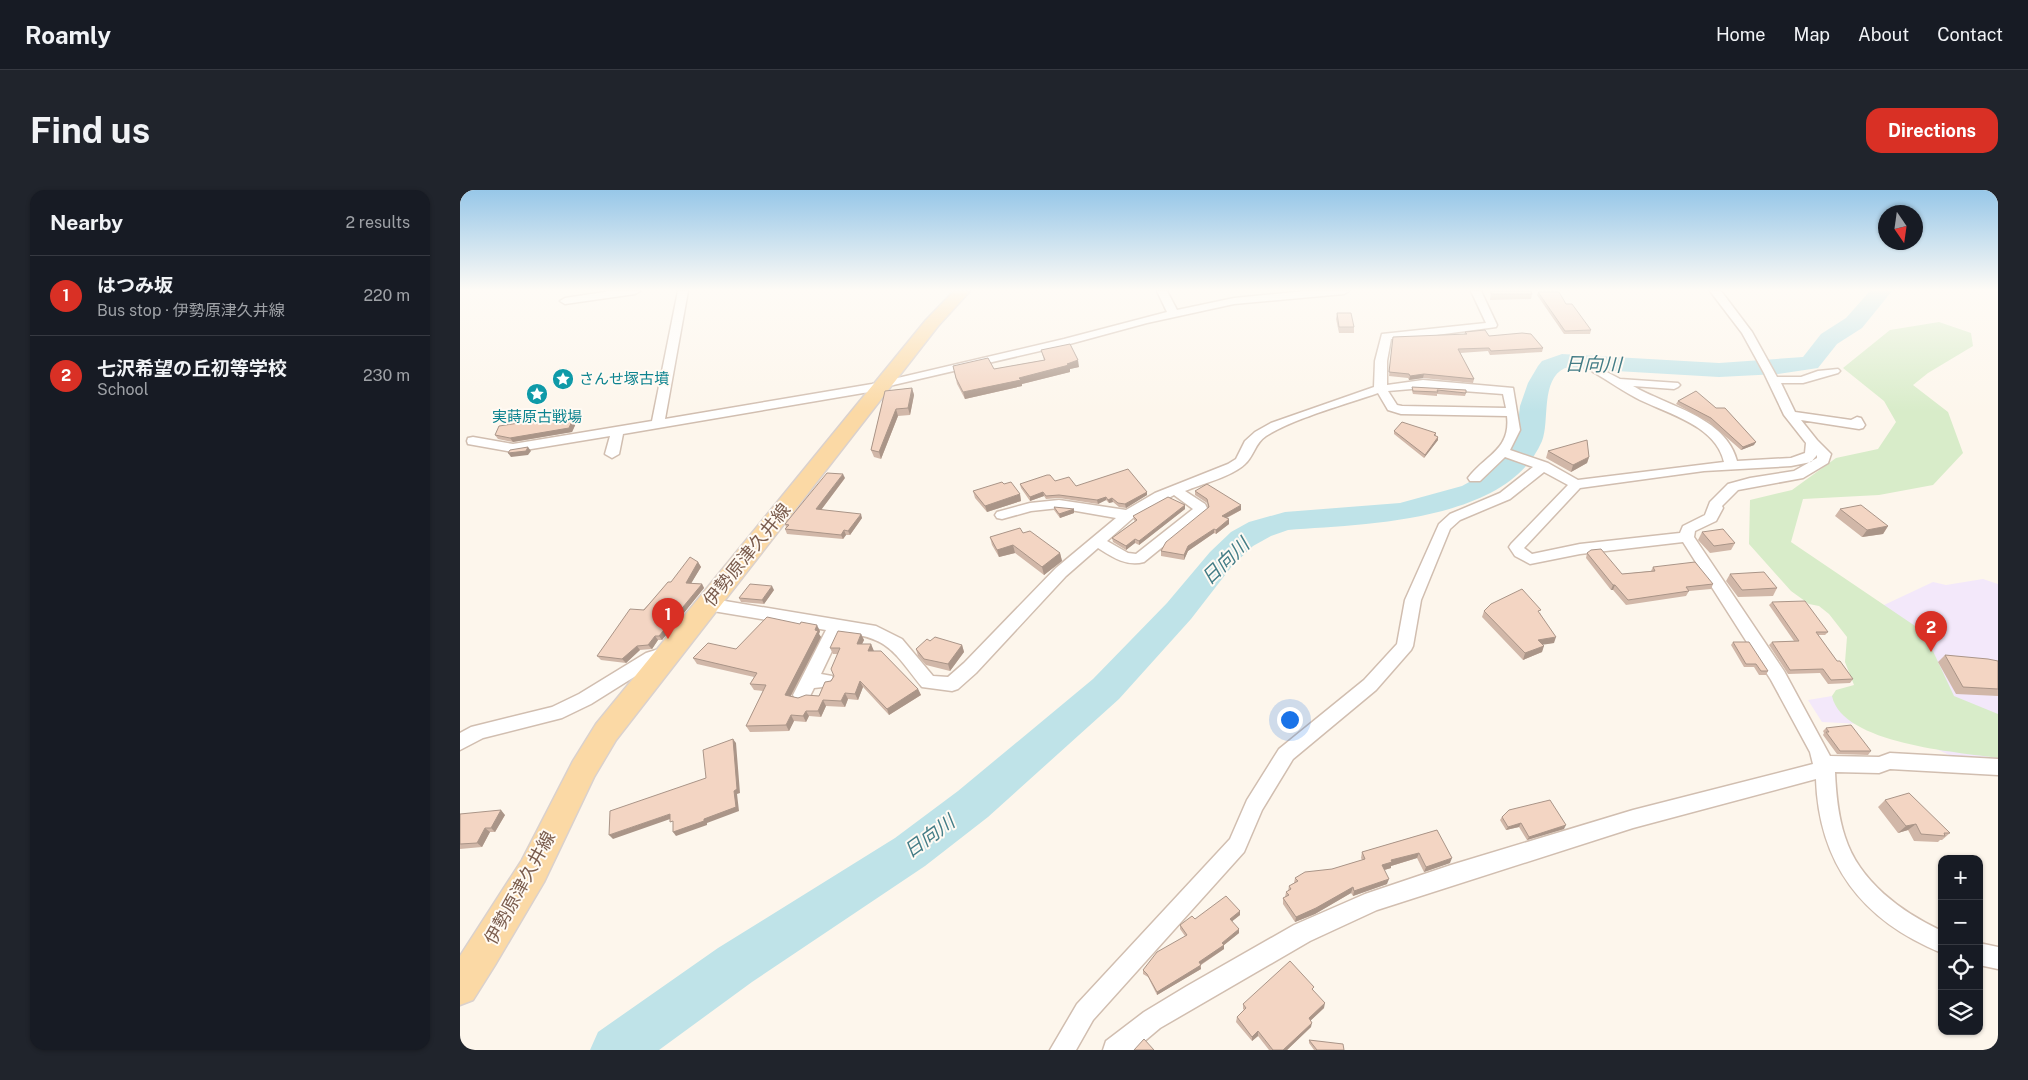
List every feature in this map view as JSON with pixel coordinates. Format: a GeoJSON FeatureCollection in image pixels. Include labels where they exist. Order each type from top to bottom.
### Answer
{"type":"FeatureCollection","features":[{"type":"Feature","properties":{"kind":"main road","name":"伊勢原津久井線"},"geometry":{"type":"LineString","coordinates":[[460,987],[533,871],[583,770],[606,732],[926,331]]}},
{"type":"Feature","properties":{"kind":"street"},"geometry":{"type":"LineString","coordinates":[[658,424],[676,331]]}},
{"type":"Feature","properties":{"kind":"street"},"geometry":{"type":"LineString","coordinates":[[473,441],[513,448],[875,387],[885,383],[1106,331]]}},
{"type":"Feature","properties":{"kind":"street"},"geometry":{"type":"LineString","coordinates":[[1379,389],[1381,384],[1381,361],[1386,336],[1463,331]]}},
{"type":"Feature","properties":{"kind":"street"},"geometry":{"type":"LineString","coordinates":[[1746,331],[1790,414],[1812,443],[1824,454],[1823,460],[1798,475],[1750,482],[1733,487],[1715,505],[1716,508],[1712,518],[1697,523],[1688,529],[1687,537],[1778,676],[1819,751],[1824,766],[1829,815],[1837,844],[1848,868],[1866,892],[1889,913],[1926,936],[1938,940]]}},
{"type":"Feature","properties":{"kind":"street"},"geometry":{"type":"LineString","coordinates":[[1597,370],[1644,396],[1695,420],[1721,442],[1731,456],[1732,466]]}},
{"type":"Feature","properties":{"kind":"street"},"geometry":{"type":"LineString","coordinates":[[1769,372],[1802,380],[1834,371]]}},
{"type":"Feature","properties":{"kind":"street"},"geometry":{"type":"LineString","coordinates":[[1617,381],[1674,385]]}},
{"type":"Feature","properties":{"kind":"street"},"geometry":{"type":"LineString","coordinates":[[707,604],[870,630],[896,643],[928,682],[952,684],[970,668],[1061,572],[1128,515],[1175,490],[1233,467],[1241,461],[1250,444],[1259,435],[1275,426],[1379,389],[1422,384],[1508,391],[1514,430],[1505,453],[1475,478]]}},
{"type":"Feature","properties":{"kind":"street"},"geometry":{"type":"LineString","coordinates":[[1379,389],[1392,407],[1401,410],[1511,412]]}},
{"type":"Feature","properties":{"kind":"street"},"geometry":{"type":"LineString","coordinates":[[1790,414],[1859,425],[1857,422]]}},
{"type":"Feature","properties":{"kind":"street"},"geometry":{"type":"LineString","coordinates":[[612,454],[617,431]]}},
{"type":"Feature","properties":{"kind":"street"},"geometry":{"type":"LineString","coordinates":[[1505,453],[1540,465],[1576,484],[1704,467],[1800,460],[1811,455],[1813,450],[1812,443]]}},
{"type":"Feature","properties":{"kind":"street"},"geometry":{"type":"LineString","coordinates":[[1062,1050],[1085,1012],[1237,845],[1254,806],[1286,754],[1370,685],[1405,646],[1413,600],[1444,527],[1455,518],[1505,496],[1540,465]]}},
{"type":"Feature","properties":{"kind":"street"},"geometry":{"type":"LineString","coordinates":[[1576,484],[1521,540],[1516,547],[1520,553],[1530,559],[1543,558],[1580,549],[1687,537]]}},
{"type":"Feature","properties":{"kind":"street"},"geometry":{"type":"LineString","coordinates":[[1097,541],[1124,557],[1139,559],[1202,510],[1175,490]]}},
{"type":"Feature","properties":{"kind":"street"},"geometry":{"type":"LineString","coordinates":[[1002,514],[1030,507],[1059,504],[1128,515]]}},
{"type":"Feature","properties":{"kind":"street"},"geometry":{"type":"LineString","coordinates":[[826,681],[805,688],[836,626]]}},
{"type":"Feature","properties":{"kind":"street"},"geometry":{"type":"LineString","coordinates":[[460,742],[478,732],[556,713],[585,699],[652,657],[671,651]]}},
{"type":"Feature","properties":{"kind":"street"},"geometry":{"type":"LineString","coordinates":[[1115,1050],[1152,1020],[1302,933],[1373,900],[1451,875],[1633,820],[1824,766],[1879,766],[1890,761],[1998,767]]}},
{"type":"Feature","properties":{"kind":"street"},"geometry":{"type":"LineString","coordinates":[[1983,955],[1998,958]]}},
{"type":"Feature","properties":{"kind":"shaded area"},"geometry":{"type":"Polygon","coordinates":[[[1983,579],[1998,584],[1998,760],[1954,757],[1882,725],[1822,722],[1808,700],[1862,691],[1867,613],[1933,582],[1946,585],[1983,579]]]}},
{"type":"Feature","properties":{"kind":"green space"},"geometry":{"type":"Polygon","coordinates":[[[1889,331],[1966,331],[1971,333],[1973,346],[1928,373],[1913,385],[1948,412],[1963,453],[1933,485],[1879,495],[1803,499],[1791,542],[1924,632],[1954,696],[1998,714],[1998,758],[1957,753],[1904,743],[1878,735],[1857,725],[1840,712],[1832,696],[1836,690],[1854,685],[1845,662],[1847,637],[1829,614],[1819,606],[1809,604],[1791,591],[1749,544],[1750,500],[1792,490],[1836,458],[1878,449],[1896,422],[1884,401],[1843,368],[1889,331]]]}},
{"type":"Feature","properties":{"kind":"building"},"geometry":{"type":"Polygon","coordinates":[[[1486,331],[1489,336],[1531,334],[1543,348],[1491,351],[1489,348],[1458,349],[1474,379],[1424,374],[1410,376],[1409,374],[1389,372],[1393,337],[1467,334],[1465,332],[1486,331]]]}},
{"type":"Feature","properties":{"kind":"building"},"geometry":{"type":"Polygon","coordinates":[[[1070,344],[1078,360],[1067,364],[1069,365],[1019,378],[1021,380],[963,392],[956,378],[953,366],[988,358],[994,369],[1045,360],[1041,350],[1070,344]]]}},
{"type":"Feature","properties":{"kind":"building"},"geometry":{"type":"Polygon","coordinates":[[[1412,387],[1466,390],[1466,393],[1437,390],[1438,392],[1413,391],[1412,387]]]}},
{"type":"Feature","properties":{"kind":"building"},"geometry":{"type":"Polygon","coordinates":[[[912,388],[908,408],[896,409],[879,452],[871,450],[885,391],[912,388]]]}},
{"type":"Feature","properties":{"kind":"building"},"geometry":{"type":"Polygon","coordinates":[[[1696,391],[1716,408],[1725,408],[1756,442],[1743,447],[1711,418],[1678,401],[1696,391]]]}},
{"type":"Feature","properties":{"kind":"building"},"geometry":{"type":"Polygon","coordinates":[[[568,411],[566,416],[575,414],[569,428],[510,438],[495,435],[499,426],[539,420],[541,415],[568,411]]]}},
{"type":"Feature","properties":{"kind":"building"},"geometry":{"type":"Polygon","coordinates":[[[1402,422],[1436,433],[1434,435],[1438,437],[1425,455],[1394,431],[1402,422]]]}},
{"type":"Feature","properties":{"kind":"building"},"geometry":{"type":"Polygon","coordinates":[[[1587,440],[1589,457],[1573,465],[1548,451],[1587,440]]]}},
{"type":"Feature","properties":{"kind":"building"},"geometry":{"type":"Polygon","coordinates":[[[528,447],[526,451],[508,453],[510,450],[528,447]]]}},
{"type":"Feature","properties":{"kind":"building"},"geometry":{"type":"Polygon","coordinates":[[[1128,469],[1147,492],[1125,504],[1118,503],[1112,498],[1108,500],[1106,497],[1097,500],[1059,495],[1046,496],[1043,492],[1030,497],[1020,484],[1050,475],[1055,481],[1069,477],[1076,486],[1128,469]]]}},
{"type":"Feature","properties":{"kind":"building"},"geometry":{"type":"Polygon","coordinates":[[[827,473],[843,474],[816,509],[861,514],[848,531],[844,530],[841,535],[785,529],[789,525],[785,524],[827,473]]]}},
{"type":"Feature","properties":{"kind":"building"},"geometry":{"type":"Polygon","coordinates":[[[1002,482],[1004,484],[1011,482],[1020,494],[985,506],[973,491],[1002,482]]]}},
{"type":"Feature","properties":{"kind":"building"},"geometry":{"type":"Polygon","coordinates":[[[1207,484],[1241,505],[1222,516],[1229,519],[1216,530],[1214,529],[1188,546],[1184,555],[1161,551],[1166,542],[1209,507],[1207,499],[1195,491],[1207,484]]]}},
{"type":"Feature","properties":{"kind":"building"},"geometry":{"type":"Polygon","coordinates":[[[1168,497],[1185,505],[1139,541],[1135,539],[1126,546],[1112,538],[1137,520],[1133,516],[1168,497]]]}},
{"type":"Feature","properties":{"kind":"building"},"geometry":{"type":"Polygon","coordinates":[[[1861,505],[1888,526],[1867,530],[1840,509],[1861,505]]]}},
{"type":"Feature","properties":{"kind":"building"},"geometry":{"type":"Polygon","coordinates":[[[1054,507],[1074,509],[1059,514],[1054,507]]]}},
{"type":"Feature","properties":{"kind":"building"},"geometry":{"type":"Polygon","coordinates":[[[1020,528],[1023,533],[1030,531],[1060,553],[1042,567],[1013,545],[997,550],[990,537],[1020,528]]]}},
{"type":"Feature","properties":{"kind":"building"},"geometry":{"type":"Polygon","coordinates":[[[1723,529],[1735,543],[1714,546],[1702,532],[1723,529]]]}},
{"type":"Feature","properties":{"kind":"building"},"geometry":{"type":"Polygon","coordinates":[[[1601,549],[1622,574],[1655,571],[1653,567],[1695,562],[1713,584],[1686,587],[1689,591],[1628,600],[1587,553],[1591,550],[1601,549]]]}},
{"type":"Feature","properties":{"kind":"building"},"geometry":{"type":"Polygon","coordinates":[[[690,557],[698,562],[686,583],[702,584],[659,636],[655,636],[648,645],[637,646],[622,659],[597,656],[630,609],[644,610],[668,582],[671,582],[690,557]]]}},
{"type":"Feature","properties":{"kind":"building"},"geometry":{"type":"Polygon","coordinates":[[[1764,572],[1777,588],[1742,590],[1730,574],[1764,572]]]}},
{"type":"Feature","properties":{"kind":"building"},"geometry":{"type":"Polygon","coordinates":[[[750,584],[772,586],[762,600],[739,598],[750,584]]]}},
{"type":"Feature","properties":{"kind":"building"},"geometry":{"type":"Polygon","coordinates":[[[1522,589],[1541,610],[1538,611],[1556,637],[1538,640],[1544,646],[1525,653],[1484,611],[1491,604],[1522,589]]]}},
{"type":"Feature","properties":{"kind":"building"},"geometry":{"type":"Polygon","coordinates":[[[1805,601],[1828,632],[1816,632],[1853,679],[1831,680],[1823,669],[1790,670],[1772,642],[1799,641],[1772,602],[1805,601]]]}},
{"type":"Feature","properties":{"kind":"building"},"geometry":{"type":"Polygon","coordinates":[[[767,617],[800,624],[801,622],[817,625],[815,630],[818,631],[785,695],[798,698],[806,695],[819,696],[825,682],[831,681],[834,676],[831,669],[840,648],[830,648],[838,631],[861,634],[857,644],[871,644],[868,651],[881,651],[918,689],[887,709],[860,681],[855,694],[845,693],[841,701],[823,700],[818,711],[806,711],[803,716],[791,715],[786,725],[746,726],[766,685],[750,684],[757,673],[693,658],[708,643],[736,649],[767,617]]]}},
{"type":"Feature","properties":{"kind":"building"},"geometry":{"type":"Polygon","coordinates":[[[935,637],[962,645],[948,664],[924,659],[916,649],[927,639],[930,641],[935,637]]]}},
{"type":"Feature","properties":{"kind":"building"},"geometry":{"type":"Polygon","coordinates":[[[1733,642],[1749,642],[1768,671],[1761,671],[1756,664],[1746,664],[1733,642]]]}},
{"type":"Feature","properties":{"kind":"building"},"geometry":{"type":"Polygon","coordinates":[[[1945,655],[1998,661],[1998,689],[1963,687],[1945,655]]]}},
{"type":"Feature","properties":{"kind":"building"},"geometry":{"type":"Polygon","coordinates":[[[1851,725],[1871,751],[1840,751],[1826,732],[1829,732],[1826,728],[1851,725]]]}},
{"type":"Feature","properties":{"kind":"building"},"geometry":{"type":"Polygon","coordinates":[[[733,739],[737,789],[734,791],[736,807],[673,832],[673,821],[670,822],[670,814],[609,835],[610,811],[706,778],[703,750],[733,739]]]}},
{"type":"Feature","properties":{"kind":"building"},"geometry":{"type":"Polygon","coordinates":[[[1909,793],[1950,833],[1944,833],[1945,836],[1921,834],[1916,824],[1906,826],[1885,800],[1909,793]]]}},
{"type":"Feature","properties":{"kind":"building"},"geometry":{"type":"Polygon","coordinates":[[[1550,800],[1566,825],[1529,837],[1521,823],[1508,827],[1502,817],[1509,810],[1550,800]]]}},
{"type":"Feature","properties":{"kind":"building"},"geometry":{"type":"Polygon","coordinates":[[[501,810],[491,828],[485,828],[477,843],[460,844],[460,814],[501,810]]]}},
{"type":"Feature","properties":{"kind":"building"},"geometry":{"type":"Polygon","coordinates":[[[1437,830],[1452,858],[1426,867],[1419,853],[1391,860],[1392,862],[1382,865],[1389,879],[1354,891],[1353,887],[1296,917],[1283,898],[1289,895],[1286,892],[1291,889],[1289,886],[1298,881],[1295,878],[1305,872],[1332,869],[1365,859],[1362,852],[1437,830]]]}},
{"type":"Feature","properties":{"kind":"building"},"geometry":{"type":"Polygon","coordinates":[[[1226,896],[1240,911],[1230,919],[1239,929],[1222,943],[1224,945],[1199,962],[1201,965],[1157,992],[1143,970],[1157,952],[1187,935],[1180,925],[1192,916],[1195,919],[1226,896]]]}},
{"type":"Feature","properties":{"kind":"building"},"geometry":{"type":"Polygon","coordinates":[[[1290,961],[1314,987],[1312,989],[1325,1003],[1309,1018],[1312,1023],[1283,1050],[1273,1050],[1258,1031],[1252,1037],[1237,1017],[1246,1008],[1243,1004],[1290,961]]]}},
{"type":"Feature","properties":{"kind":"building"},"geometry":{"type":"Polygon","coordinates":[[[1144,1039],[1154,1050],[1134,1050],[1144,1039]]]}},
{"type":"Feature","properties":{"kind":"building"},"geometry":{"type":"Polygon","coordinates":[[[1309,1040],[1343,1044],[1344,1050],[1317,1050],[1309,1040]]]}},
{"type":"Feature","properties":{"kind":"waterway","name":"日向川"},"geometry":{"type":"LineString","coordinates":[[616,1050],[735,965],[910,852],[973,804],[1106,689],[1179,611],[1221,559],[1242,539],[1260,529],[1285,521],[1401,512],[1472,492],[1501,476],[1515,463],[1529,440],[1533,406],[1540,383],[1550,366],[1562,361],[1719,370],[1778,367],[1810,363],[1829,339],[1841,331]]}},
{"type":"Feature","properties":{"kind":"place","name":"さんせ塚古墳"},"geometry":{"type":"Point","coordinates":[563,379]}},
{"type":"Feature","properties":{"kind":"place","name":"実蒔原古戦場"},"geometry":{"type":"Point","coordinates":[537,394]}},
{"type":"Feature","properties":{"kind":"place","name":"はつみ坂"},"geometry":{"type":"Point","coordinates":[668,639]}},
{"type":"Feature","properties":{"kind":"place","name":"七沢希望の丘初等学校"},"geometry":{"type":"Point","coordinates":[1931,652]}}]}
